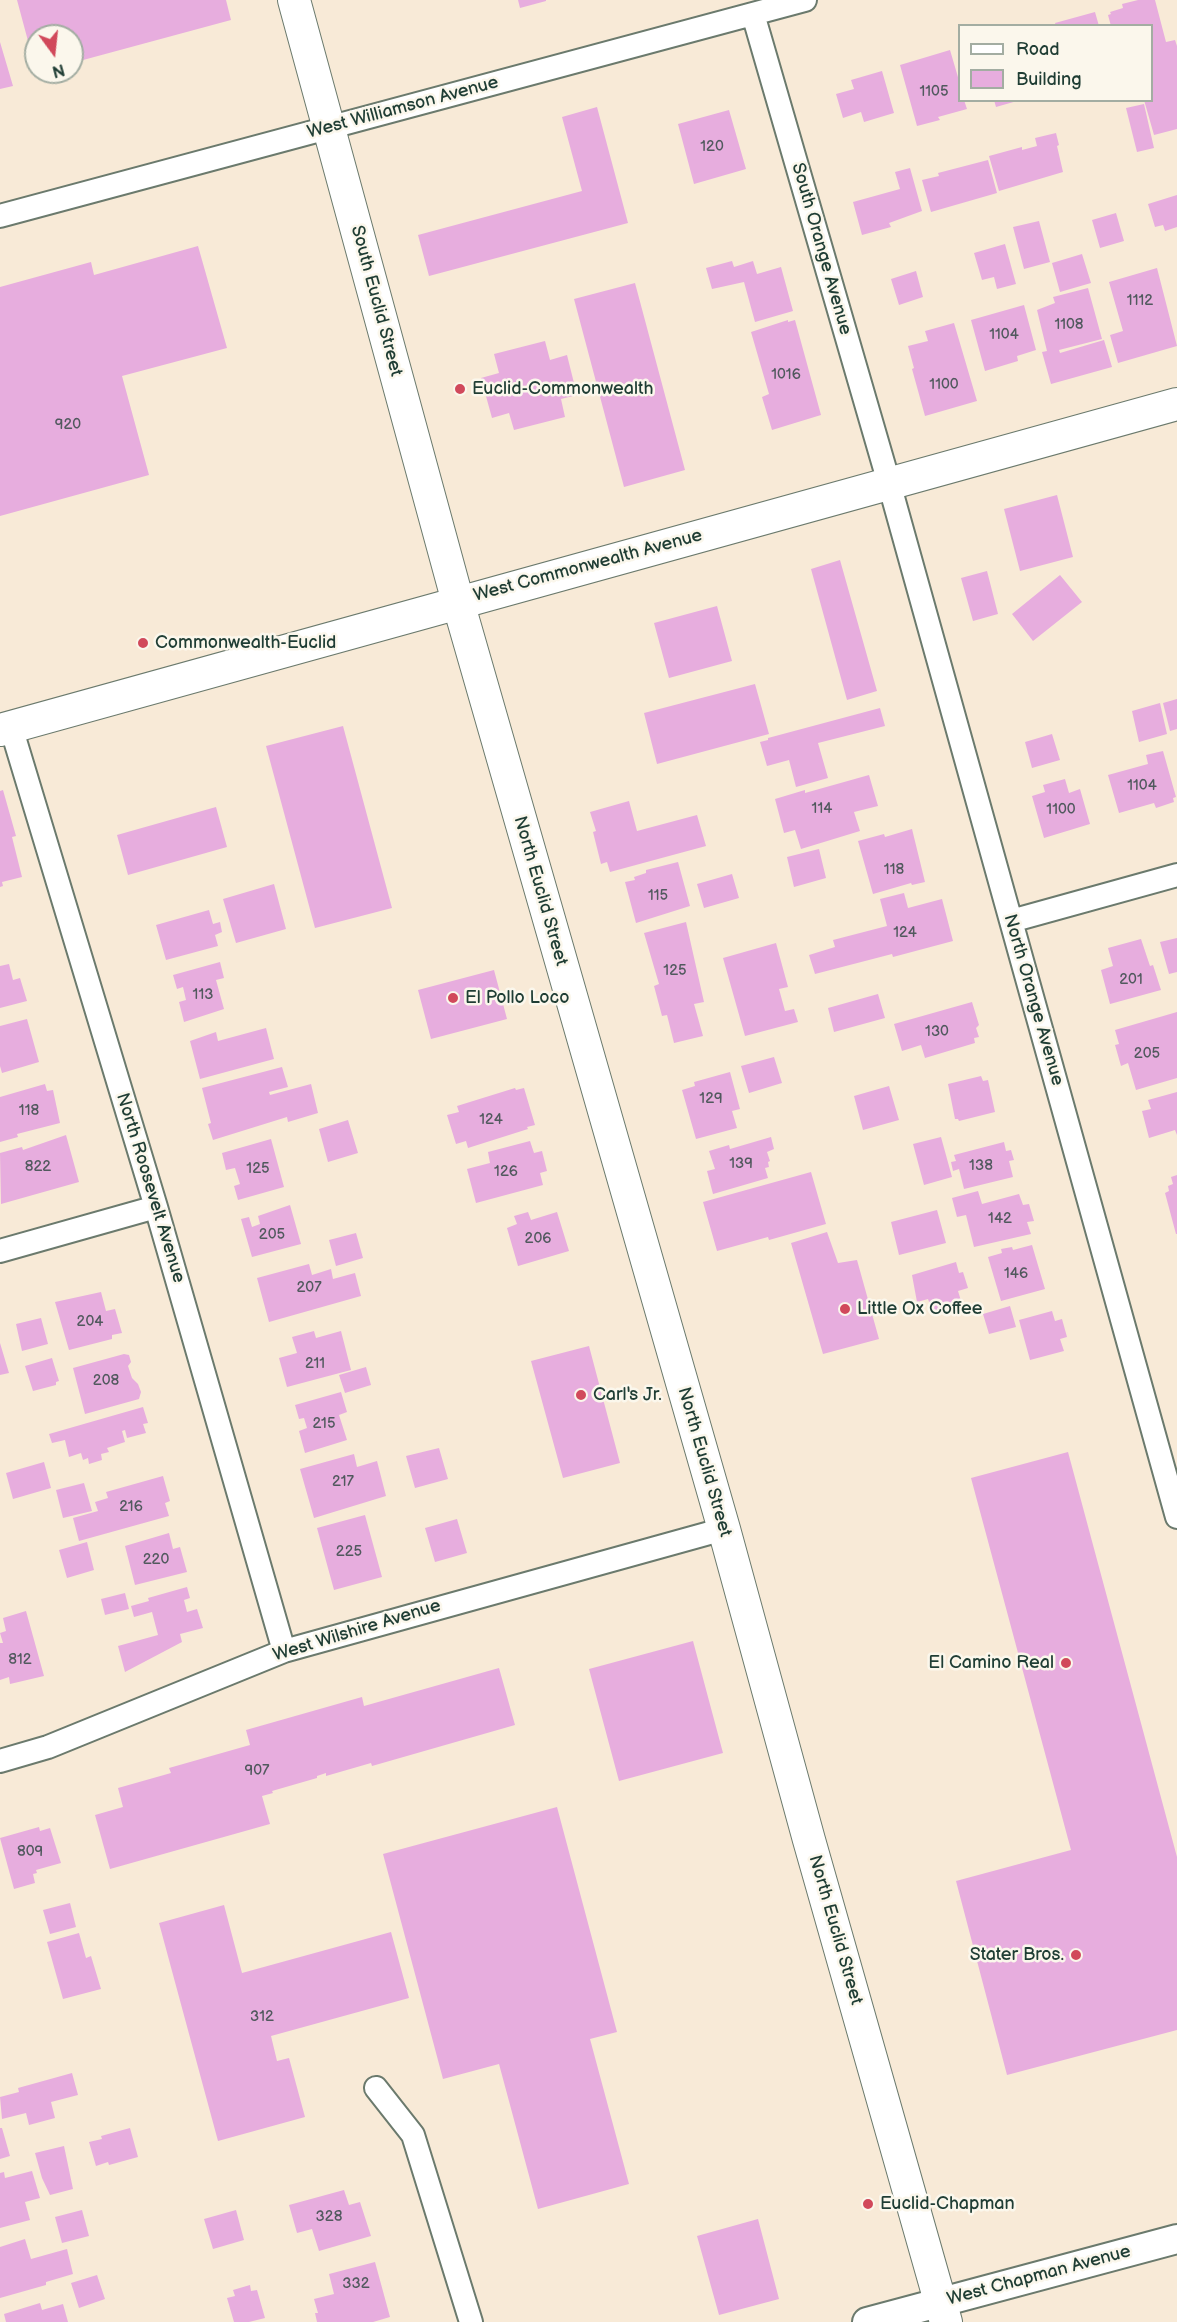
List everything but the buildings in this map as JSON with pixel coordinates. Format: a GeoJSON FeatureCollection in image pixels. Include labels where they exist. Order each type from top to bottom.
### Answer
{"type":"FeatureCollection","features":[{"type":"Feature","properties":{"kind":"main road","name":"South Euclid Street"},"geometry":{"type":"LineString","coordinates":[[294,0],[458,602]]}},
{"type":"Feature","properties":{"kind":"main road","name":"West Commonwealth Avenue"},"geometry":{"type":"LineString","coordinates":[[6,728],[1177,404]]}},
{"type":"Feature","properties":{"kind":"main road","name":"North Euclid Street"},"geometry":{"type":"LineString","coordinates":[[458,602],[724,1529],[809,1840],[943,2312]]}},
{"type":"Feature","properties":{"kind":"street","name":"West Williamson Avenue"},"geometry":{"type":"LineString","coordinates":[[0,216],[805,0]]}},
{"type":"Feature","properties":{"kind":"street","name":"South Orange Avenue"},"geometry":{"type":"LineString","coordinates":[[753,14],[889,483]]}},
{"type":"Feature","properties":{"kind":"street","name":"North Orange Avenue"},"geometry":{"type":"LineString","coordinates":[[889,483],[1177,1517]]}},
{"type":"Feature","properties":{"kind":"street","name":"North Roosevelt Avenue"},"geometry":{"type":"LineString","coordinates":[[6,728],[156,1207],[284,1651]]}},
{"type":"Feature","properties":{"kind":"street"},"geometry":{"type":"LineString","coordinates":[[1011,921],[1177,874]]}},
{"type":"Feature","properties":{"kind":"street"},"geometry":{"type":"LineString","coordinates":[[0,1251],[156,1207]]}},
{"type":"Feature","properties":{"kind":"street","name":"West Wilshire Avenue"},"geometry":{"type":"LineString","coordinates":[[0,1761],[48,1748],[284,1651],[724,1529]]}},
{"type":"Feature","properties":{"kind":"street"},"geometry":{"type":"LineString","coordinates":[[376,2088],[413,2135],[471,2322]]}},
{"type":"Feature","properties":{"kind":"street","name":"West Chapman Avenue"},"geometry":{"type":"LineString","coordinates":[[867,2322],[943,2312],[1177,2239]]}},
{"type":"Feature","properties":{"kind":"place","name":"Euclid-Commonwealth"},"geometry":{"type":"Point","coordinates":[460,389]}},
{"type":"Feature","properties":{"kind":"place","name":"Commonwealth-Euclid"},"geometry":{"type":"Point","coordinates":[143,643]}},
{"type":"Feature","properties":{"kind":"place","name":"El Pollo Loco"},"geometry":{"type":"Point","coordinates":[453,998]}},
{"type":"Feature","properties":{"kind":"place","name":"Little Ox Coffee"},"geometry":{"type":"Point","coordinates":[845,1309]}},
{"type":"Feature","properties":{"kind":"place","name":"Carl's Jr."},"geometry":{"type":"Point","coordinates":[581,1395]}},
{"type":"Feature","properties":{"kind":"place","name":"El Camino Real"},"geometry":{"type":"Point","coordinates":[1066,1663]}},
{"type":"Feature","properties":{"kind":"place","name":"Stater Bros."},"geometry":{"type":"Point","coordinates":[1076,1955]}},
{"type":"Feature","properties":{"kind":"place","name":"Euclid-Chapman"},"geometry":{"type":"Point","coordinates":[868,2204]}}]}
